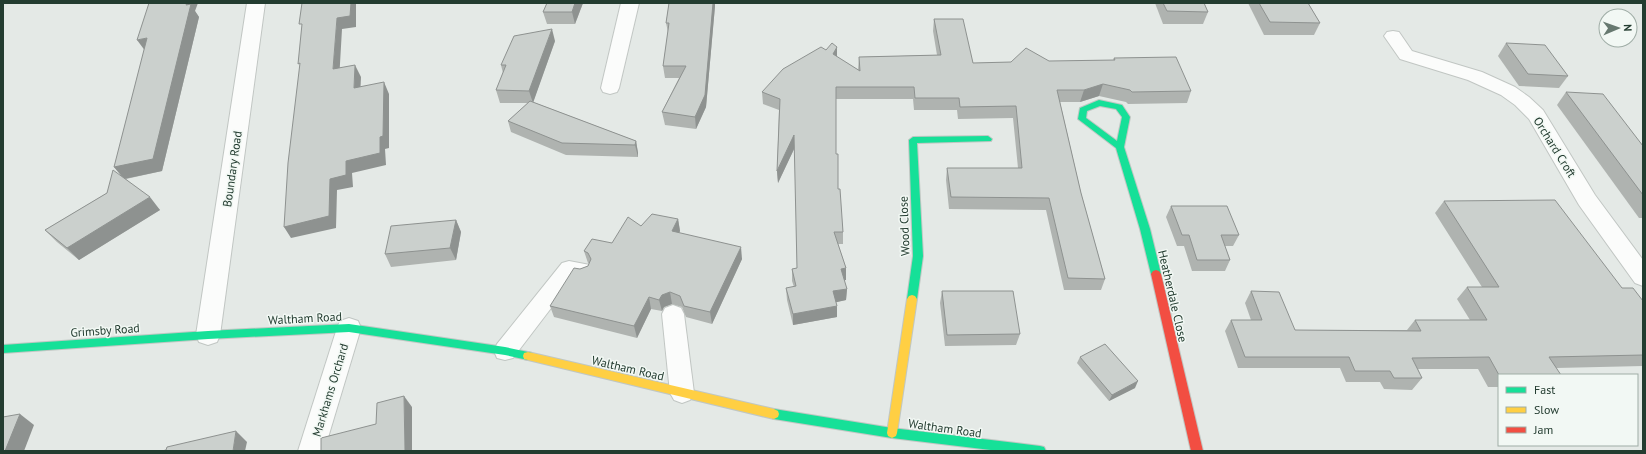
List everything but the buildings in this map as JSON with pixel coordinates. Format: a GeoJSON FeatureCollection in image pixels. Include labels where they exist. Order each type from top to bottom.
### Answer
{"type":"FeatureCollection","features":[{"type":"Feature","properties":{"kind":"street","name":"Boundary Road"},"geometry":{"type":"LineString","coordinates":[[208,335],[256,3]]}},
{"type":"Feature","properties":{"kind":"street"},"geometry":{"type":"LineString","coordinates":[[610,88],[630,3]]}},
{"type":"Feature","properties":{"kind":"street","name":"Orchard Croft"},"geometry":{"type":"LineString","coordinates":[[1393,36],[1406,55],[1475,76],[1508,91],[1522,101],[1536,115],[1587,200],[1643,277]]}},
{"type":"Feature","properties":{"kind":"street","name":"Heatherdale Close"},"geometry":{"type":"LineString","coordinates":[[1120,148],[1082,119],[1083,110],[1099,103],[1118,107],[1126,116],[1120,148],[1145,229],[1197,451]]}},
{"type":"Feature","properties":{"kind":"street","name":"Wood Close"},"geometry":{"type":"LineString","coordinates":[[892,433],[918,256],[913,140],[988,139]]}},
{"type":"Feature","properties":{"kind":"street","name":"Waltham Road"},"geometry":{"type":"LineString","coordinates":[[208,335],[349,328],[505,351],[780,416],[892,433],[1040,451]]}},
{"type":"Feature","properties":{"kind":"street","name":"Markhams Orchard"},"geometry":{"type":"LineString","coordinates":[[312,451],[349,328]]}},
{"type":"Feature","properties":{"kind":"street","name":"Grimsby Road"},"geometry":{"type":"LineString","coordinates":[[3,349],[208,335]]}},
{"type":"Feature","properties":{"kind":"lane"},"geometry":{"type":"LineString","coordinates":[[505,351],[569,269],[583,271]]}},
{"type":"Feature","properties":{"kind":"lane"},"geometry":{"type":"LineString","coordinates":[[673,314],[682,393]]}},
{"type":"Feature","properties":{"kind":"traffic: fast"},"geometry":{"type":"LineString","coordinates":[[1120,147],[1126,117],[1119,107],[1099,103],[1083,110],[1082,119],[1120,147],[1145,229],[1156,274]]}},
{"type":"Feature","properties":{"kind":"traffic: fast"},"geometry":{"type":"LineString","coordinates":[[912,299],[918,256],[913,140],[988,139]]}},
{"type":"Feature","properties":{"kind":"traffic: fast"},"geometry":{"type":"LineString","coordinates":[[3,349],[208,335],[349,328],[505,351],[528,356]]}},
{"type":"Feature","properties":{"kind":"traffic: fast"},"geometry":{"type":"LineString","coordinates":[[774,414],[892,433],[1040,451]]}},
{"type":"Feature","properties":{"kind":"traffic: slow"},"geometry":{"type":"LineString","coordinates":[[892,433],[912,299]]}},
{"type":"Feature","properties":{"kind":"traffic: slow"},"geometry":{"type":"LineString","coordinates":[[528,356],[774,414]]}},
{"type":"Feature","properties":{"kind":"traffic: jam"},"geometry":{"type":"LineString","coordinates":[[1156,274],[1197,451]]}}]}
